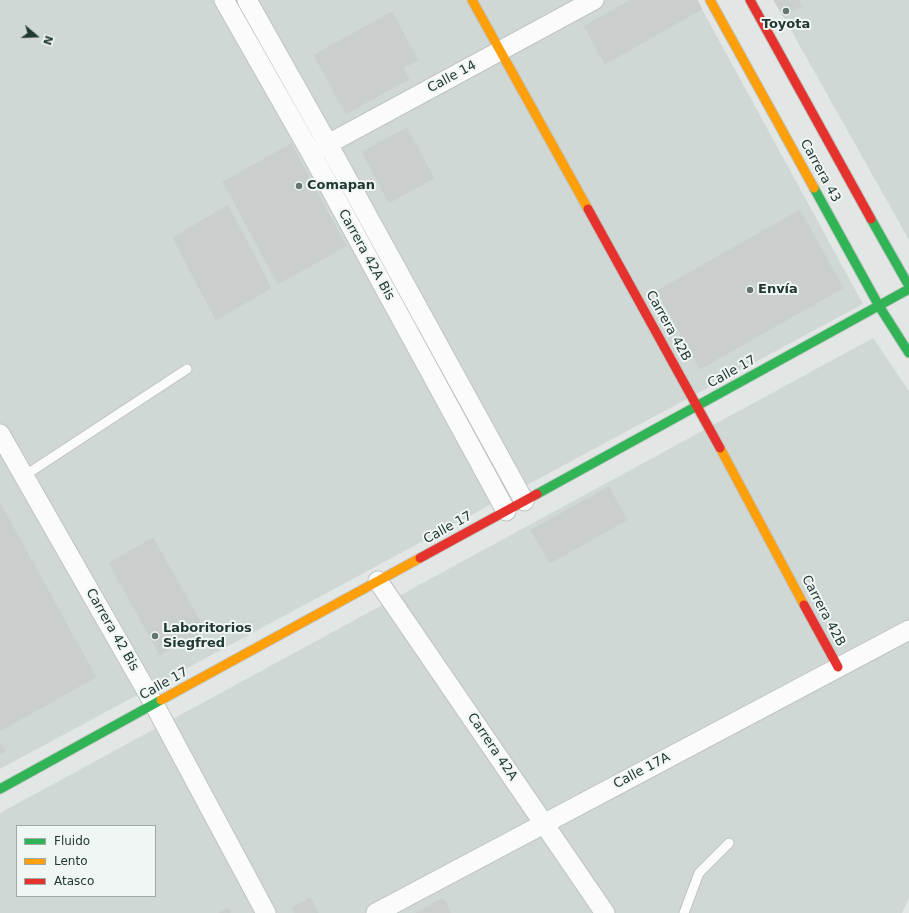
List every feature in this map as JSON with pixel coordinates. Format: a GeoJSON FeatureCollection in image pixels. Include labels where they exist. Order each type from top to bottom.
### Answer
{"type":"FeatureCollection","features":[{"type":"Feature","properties":{"kind":"street","name":"Carrera 42A Bis"},"geometry":{"type":"LineString","coordinates":[[224,0],[357,237],[506,511]]}},
{"type":"Feature","properties":{"kind":"street","name":"Carrera 42A Bis"},"geometry":{"type":"LineString","coordinates":[[247,0],[374,226],[524,501]]}},
{"type":"Feature","properties":{"kind":"street","name":"Carrera 42B"},"geometry":{"type":"LineString","coordinates":[[472,0],[697,406],[838,668]]}},
{"type":"Feature","properties":{"kind":"street","name":"Calle 14"},"geometry":{"type":"LineString","coordinates":[[311,154],[594,0]]}},
{"type":"Feature","properties":{"kind":"street","name":"Carrera 43"},"geometry":{"type":"LineString","coordinates":[[710,0],[879,306],[909,353]]}},
{"type":"Feature","properties":{"kind":"street","name":"Carrera 43"},"geometry":{"type":"LineString","coordinates":[[750,0],[909,288]]}},
{"type":"Feature","properties":{"kind":"street"},"geometry":{"type":"LineString","coordinates":[[357,237],[374,226]]}},
{"type":"Feature","properties":{"kind":"street"},"geometry":{"type":"LineString","coordinates":[[390,299],[408,288]]}},
{"type":"Feature","properties":{"kind":"street","name":"Calle 17"},"geometry":{"type":"LineString","coordinates":[[0,789],[879,306],[909,288]]}},
{"type":"Feature","properties":{"kind":"street","name":"Carrera 42 Bis"},"geometry":{"type":"LineString","coordinates":[[0,434],[154,704],[266,913]]}},
{"type":"Feature","properties":{"kind":"street","name":"Carrera 42A"},"geometry":{"type":"LineString","coordinates":[[378,581],[605,913]]}},
{"type":"Feature","properties":{"kind":"street","name":"Calle 17A"},"geometry":{"type":"LineString","coordinates":[[376,913],[909,630]]}},
{"type":"Feature","properties":{"kind":"lane"},"geometry":{"type":"LineString","coordinates":[[24,476],[187,369]]}},
{"type":"Feature","properties":{"kind":"lane"},"geometry":{"type":"LineString","coordinates":[[684,913],[699,873],[729,843]]}},
{"type":"Feature","properties":{"kind":"shaded area"},"geometry":{"type":"Polygon","coordinates":[[[0,0],[697,0],[863,304],[0,769],[0,0]]]}},
{"type":"Feature","properties":{"kind":"shaded area"},"geometry":{"type":"Polygon","coordinates":[[[774,0],[909,0],[909,240],[774,0]]]}},
{"type":"Feature","properties":{"kind":"shaded area"},"geometry":{"type":"Polygon","coordinates":[[[873,338],[909,391],[909,898],[902,913],[0,913],[0,813],[873,338]]]}},
{"type":"Feature","properties":{"kind":"building"},"geometry":{"type":"Polygon","coordinates":[[[631,0],[697,0],[702,9],[605,64],[584,26],[631,0]]]}},
{"type":"Feature","properties":{"kind":"building","name":"Toyota"},"geometry":{"type":"Polygon","coordinates":[[[774,0],[798,0],[802,6],[783,16],[774,0]]]}},
{"type":"Feature","properties":{"kind":"building"},"geometry":{"type":"Polygon","coordinates":[[[392,12],[418,60],[403,68],[409,79],[346,114],[314,55],[392,12]]]}},
{"type":"Feature","properties":{"kind":"building"},"geometry":{"type":"Polygon","coordinates":[[[407,128],[434,178],[389,203],[362,152],[407,128]]]}},
{"type":"Feature","properties":{"kind":"building"},"geometry":{"type":"Polygon","coordinates":[[[291,144],[346,246],[278,284],[223,182],[291,144]]]}},
{"type":"Feature","properties":{"kind":"building"},"geometry":{"type":"Polygon","coordinates":[[[228,205],[271,288],[216,320],[173,238],[228,205]]]}},
{"type":"Feature","properties":{"kind":"building","name":"Envía"},"geometry":{"type":"Polygon","coordinates":[[[800,210],[843,288],[700,369],[657,291],[800,210]]]}},
{"type":"Feature","properties":{"kind":"building"},"geometry":{"type":"Polygon","coordinates":[[[609,487],[627,520],[550,563],[531,530],[609,487]]]}},
{"type":"Feature","properties":{"kind":"building"},"geometry":{"type":"Polygon","coordinates":[[[0,503],[96,677],[0,731],[0,503]]]}},
{"type":"Feature","properties":{"kind":"building"},"geometry":{"type":"Polygon","coordinates":[[[153,538],[205,630],[160,655],[109,563],[153,538]]]}},
{"type":"Feature","properties":{"kind":"building"},"geometry":{"type":"Polygon","coordinates":[[[0,743],[5,751],[0,754],[0,743]]]}},
{"type":"Feature","properties":{"kind":"building"},"geometry":{"type":"Polygon","coordinates":[[[310,898],[319,913],[294,913],[292,908],[310,898]]]}},
{"type":"Feature","properties":{"kind":"building"},"geometry":{"type":"Polygon","coordinates":[[[443,898],[451,913],[416,913],[443,898]]]}},
{"type":"Feature","properties":{"kind":"building"},"geometry":{"type":"Polygon","coordinates":[[[228,908],[231,913],[219,913],[228,908]]]}},
{"type":"Feature","properties":{"kind":"traffic: fast"},"geometry":{"type":"LineString","coordinates":[[814,188],[879,306],[909,353]]}},
{"type":"Feature","properties":{"kind":"traffic: fast"},"geometry":{"type":"LineString","coordinates":[[871,219],[909,286]]}},
{"type":"Feature","properties":{"kind":"traffic: fast"},"geometry":{"type":"LineString","coordinates":[[537,494],[909,289]]}},
{"type":"Feature","properties":{"kind":"traffic: fast"},"geometry":{"type":"LineString","coordinates":[[0,789],[161,700]]}},
{"type":"Feature","properties":{"kind":"traffic: slow"},"geometry":{"type":"LineString","coordinates":[[472,0],[588,209]]}},
{"type":"Feature","properties":{"kind":"traffic: slow"},"geometry":{"type":"LineString","coordinates":[[710,0],[814,188]]}},
{"type":"Feature","properties":{"kind":"traffic: slow"},"geometry":{"type":"LineString","coordinates":[[720,448],[804,605]]}},
{"type":"Feature","properties":{"kind":"traffic: slow"},"geometry":{"type":"LineString","coordinates":[[161,700],[420,558]]}},
{"type":"Feature","properties":{"kind":"traffic: jam"},"geometry":{"type":"LineString","coordinates":[[750,0],[871,219]]}},
{"type":"Feature","properties":{"kind":"traffic: jam"},"geometry":{"type":"LineString","coordinates":[[588,209],[720,448]]}},
{"type":"Feature","properties":{"kind":"traffic: jam"},"geometry":{"type":"LineString","coordinates":[[420,558],[537,494]]}},
{"type":"Feature","properties":{"kind":"traffic: jam"},"geometry":{"type":"LineString","coordinates":[[804,605],[838,667]]}},
{"type":"Feature","properties":{"kind":"place","name":"Toyota"},"geometry":{"type":"Point","coordinates":[786,11]}},
{"type":"Feature","properties":{"kind":"place","name":"Comapan"},"geometry":{"type":"Point","coordinates":[299,186]}},
{"type":"Feature","properties":{"kind":"place","name":"Envía"},"geometry":{"type":"Point","coordinates":[750,290]}},
{"type":"Feature","properties":{"kind":"place","name":"Laboritorios Siegfred"},"geometry":{"type":"Point","coordinates":[155,636]}}]}
